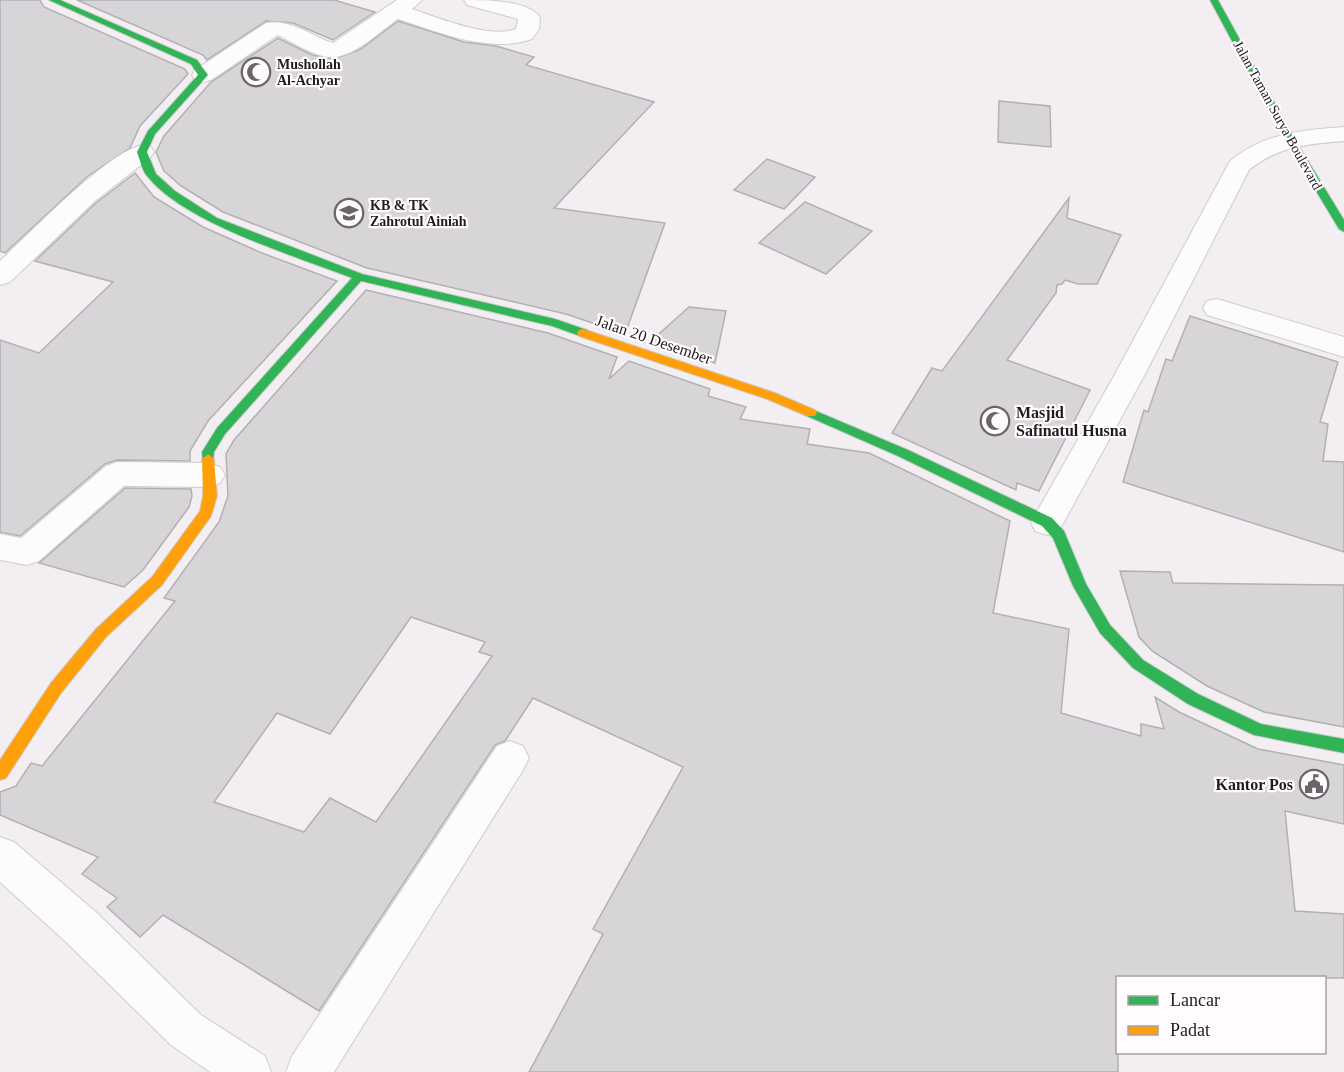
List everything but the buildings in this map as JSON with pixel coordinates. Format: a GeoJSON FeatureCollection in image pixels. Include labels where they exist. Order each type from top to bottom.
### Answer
{"type":"FeatureCollection","features":[{"type":"Feature","properties":{"kind":"street"},"geometry":{"type":"LineString","coordinates":[[53,0],[194,62],[203,75]]}},
{"type":"Feature","properties":{"kind":"street"},"geometry":{"type":"LineString","coordinates":[[0,276],[86,198],[142,152],[151,134],[203,75],[274,28],[280,28],[326,49],[334,50],[343,47],[404,6],[495,38],[522,36],[528,30],[529,17],[526,14],[475,0]]}},
{"type":"Feature","properties":{"kind":"street","name":"Jalan Taman Surya Boulevard"},"geometry":{"type":"LineString","coordinates":[[1214,0],[1289,138],[1344,229]]}},
{"type":"Feature","properties":{"kind":"street"},"geometry":{"type":"LineString","coordinates":[[1344,134],[1289,138],[1254,151],[1239,166],[1129,376],[1047,522],[1059,535],[1080,586],[1105,629],[1138,664],[1193,699],[1259,730],[1344,746]]}},
{"type":"Feature","properties":{"kind":"street","name":"Jalan 20 Desember"},"geometry":{"type":"LineString","coordinates":[[142,152],[151,174],[171,193],[213,220],[359,277],[555,323],[771,396],[903,453],[1047,522]]}},
{"type":"Feature","properties":{"kind":"street"},"geometry":{"type":"LineString","coordinates":[[0,773],[56,688],[102,633],[157,580],[206,512],[210,496],[208,452],[221,431],[359,277]]}},
{"type":"Feature","properties":{"kind":"street"},"geometry":{"type":"LineString","coordinates":[[1217,308],[1344,347]]}},
{"type":"Feature","properties":{"kind":"street"},"geometry":{"type":"LineString","coordinates":[[0,547],[27,552],[117,474],[209,475]]}},
{"type":"Feature","properties":{"kind":"street"},"geometry":{"type":"LineString","coordinates":[[308,1072],[510,758]]}},
{"type":"Feature","properties":{"kind":"street"},"geometry":{"type":"LineString","coordinates":[[0,856],[81,927],[186,1030],[249,1072]]}},
{"type":"Feature","properties":{"kind":"traffic: fast"},"geometry":{"type":"LineString","coordinates":[[53,0],[194,62],[203,75],[151,133],[142,152],[151,175],[171,193],[213,220],[359,277],[555,323],[583,333]]}},
{"type":"Feature","properties":{"kind":"traffic: fast"},"geometry":{"type":"LineString","coordinates":[[1214,0],[1289,138],[1344,229]]}},
{"type":"Feature","properties":{"kind":"traffic: fast"},"geometry":{"type":"LineString","coordinates":[[208,459],[208,452],[221,431],[359,277]]}},
{"type":"Feature","properties":{"kind":"traffic: fast"},"geometry":{"type":"LineString","coordinates":[[811,413],[903,453],[1047,522],[1059,535],[1080,586],[1105,629],[1138,664],[1193,699],[1259,730],[1344,746]]}},
{"type":"Feature","properties":{"kind":"traffic: slow"},"geometry":{"type":"LineString","coordinates":[[583,333],[771,396],[811,413]]}},
{"type":"Feature","properties":{"kind":"traffic: slow"},"geometry":{"type":"LineString","coordinates":[[0,773],[56,688],[101,633],[157,581],[206,512],[210,496],[208,459]]}},
{"type":"Feature","properties":{"kind":"place","name":"Mushollah Al-Achyar"},"geometry":{"type":"Point","coordinates":[256,72]}},
{"type":"Feature","properties":{"kind":"place","name":"KB & TK Zahrotul Ainiah"},"geometry":{"type":"Point","coordinates":[349,213]}},
{"type":"Feature","properties":{"kind":"place","name":"Masjid Safinatul Husna"},"geometry":{"type":"Point","coordinates":[995,421]}},
{"type":"Feature","properties":{"kind":"place","name":"Kantor Pos"},"geometry":{"type":"Point","coordinates":[1314,784]}}]}
